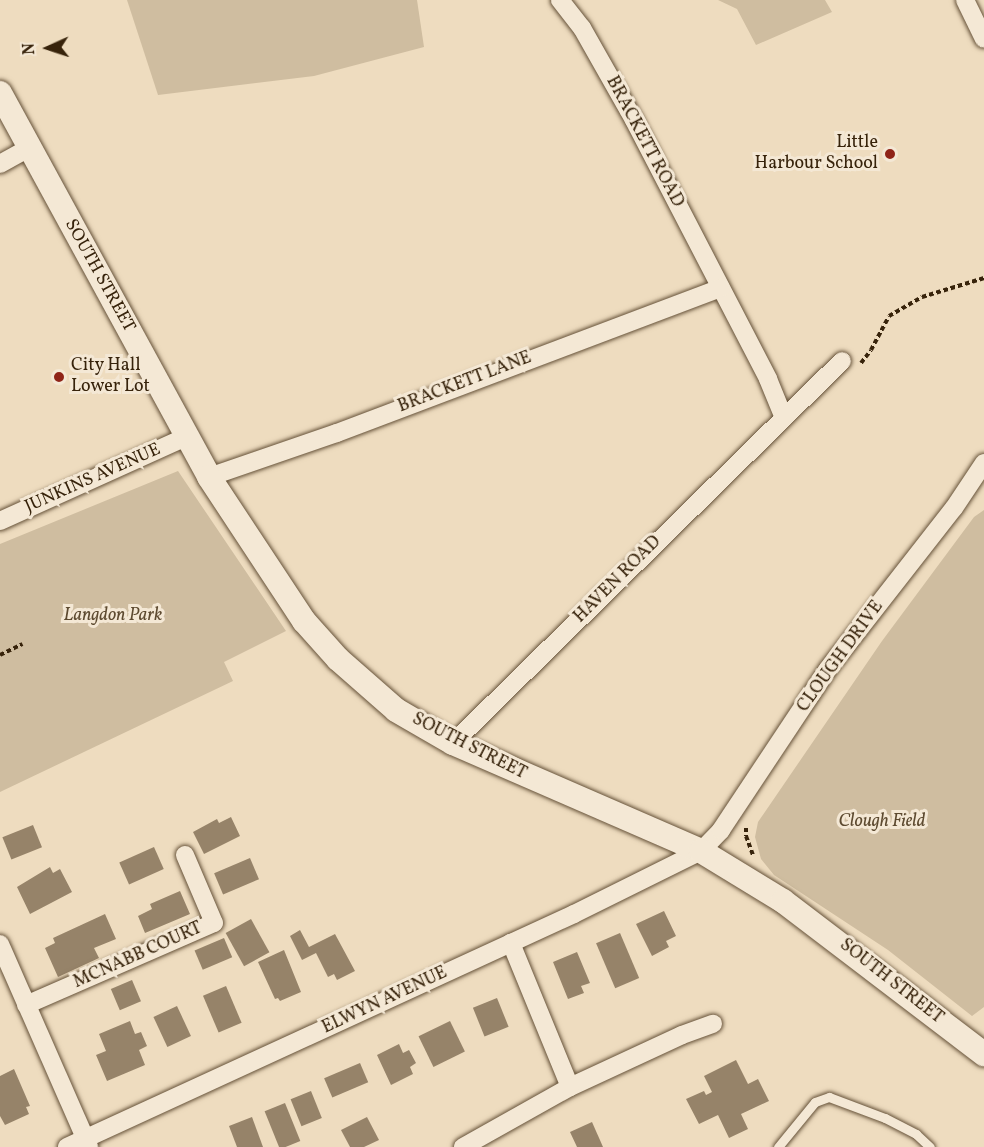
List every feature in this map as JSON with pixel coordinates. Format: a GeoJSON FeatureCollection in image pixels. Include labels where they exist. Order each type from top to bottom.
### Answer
{"type":"FeatureCollection","features":[{"type":"Feature","properties":{"kind":"street","name":"BRACKETT ROAD"},"geometry":{"type":"LineString","coordinates":[[560,0],[582,28],[609,75],[720,288]]}},
{"type":"Feature","properties":{"kind":"street"},"geometry":{"type":"LineString","coordinates":[[965,0],[984,39]]}},
{"type":"Feature","properties":{"kind":"street","name":"SOUTH STREET"},"geometry":{"type":"LineString","coordinates":[[0,93],[209,477],[304,621],[338,659],[396,710],[453,743],[700,851],[783,901],[984,1054]]}},
{"type":"Feature","properties":{"kind":"street"},"geometry":{"type":"LineString","coordinates":[[0,164],[29,148]]}},
{"type":"Feature","properties":{"kind":"street"},"geometry":{"type":"LineString","coordinates":[[720,288],[768,379],[784,418]]}},
{"type":"Feature","properties":{"kind":"street","name":"BRACKETT LANE"},"geometry":{"type":"LineString","coordinates":[[209,477],[328,436],[720,288]]}},
{"type":"Feature","properties":{"kind":"street","name":"HAVEN ROAD"},"geometry":{"type":"LineString","coordinates":[[453,743],[784,418],[850,363]]}},
{"type":"Feature","properties":{"kind":"street","name":"JUNKINS AVENUE"},"geometry":{"type":"LineString","coordinates":[[0,521],[186,437]]}},
{"type":"Feature","properties":{"kind":"street","name":"CLOUGH DRIVE"},"geometry":{"type":"LineString","coordinates":[[700,851],[721,830],[828,669],[954,508],[984,463]]}},
{"type":"Feature","properties":{"kind":"street","name":"ELWYN AVENUE"},"geometry":{"type":"LineString","coordinates":[[67,1147],[87,1143],[700,851]]}},
{"type":"Feature","properties":{"kind":"street","name":"MCNABB COURT"},"geometry":{"type":"LineString","coordinates":[[26,1005],[214,922],[185,855]]}},
{"type":"Feature","properties":{"kind":"street"},"geometry":{"type":"LineString","coordinates":[[511,943],[570,1087]]}},
{"type":"Feature","properties":{"kind":"street"},"geometry":{"type":"LineString","coordinates":[[0,944],[87,1143]]}},
{"type":"Feature","properties":{"kind":"street"},"geometry":{"type":"LineString","coordinates":[[463,1147],[570,1087],[682,1035],[713,1024]]}},
{"type":"Feature","properties":{"kind":"lane"},"geometry":{"type":"LineString","coordinates":[[778,1147],[815,1102],[829,1097],[885,1118],[916,1134],[930,1147]]}},
{"type":"Feature","properties":{"kind":"path"},"geometry":{"type":"LineString","coordinates":[[850,363],[871,350],[889,316],[922,297],[984,278]]}},
{"type":"Feature","properties":{"kind":"path"},"geometry":{"type":"LineString","coordinates":[[0,655],[23,644]]}},
{"type":"Feature","properties":{"kind":"green space"},"geometry":{"type":"Polygon","coordinates":[[[127,0],[417,0],[424,47],[314,76],[158,95],[127,0]]]}},
{"type":"Feature","properties":{"kind":"green space"},"geometry":{"type":"Polygon","coordinates":[[[718,0],[825,0],[832,12],[756,45],[737,9],[718,0]]]}},
{"type":"Feature","properties":{"kind":"green space","name":"Langdon Park"},"geometry":{"type":"Polygon","coordinates":[[[178,471],[286,631],[224,662],[233,681],[0,792],[0,544],[178,471]]]}},
{"type":"Feature","properties":{"kind":"green space","name":"Clough Field"},"geometry":{"type":"Polygon","coordinates":[[[984,510],[984,1007],[972,1016],[888,950],[774,875],[761,859],[755,837],[758,822],[882,641],[974,517],[984,510]]]}},
{"type":"Feature","properties":{"kind":"building"},"geometry":{"type":"Polygon","coordinates":[[[231,817],[240,836],[204,854],[193,832],[217,819],[219,823],[231,817]]]}},
{"type":"Feature","properties":{"kind":"building"},"geometry":{"type":"Polygon","coordinates":[[[33,825],[42,847],[11,860],[2,837],[33,825]]]}},
{"type":"Feature","properties":{"kind":"building"},"geometry":{"type":"Polygon","coordinates":[[[154,847],[164,869],[129,884],[119,862],[154,847]]]}},
{"type":"Feature","properties":{"kind":"building"},"geometry":{"type":"Polygon","coordinates":[[[250,858],[259,879],[223,894],[214,873],[250,858]]]}},
{"type":"Feature","properties":{"kind":"building"},"geometry":{"type":"Polygon","coordinates":[[[50,867],[53,873],[60,869],[72,892],[30,914],[17,887],[50,867]]]}},
{"type":"Feature","properties":{"kind":"building"},"geometry":{"type":"Polygon","coordinates":[[[180,891],[190,914],[145,933],[138,916],[152,909],[150,904],[180,891]]]}},
{"type":"Feature","properties":{"kind":"building"},"geometry":{"type":"Polygon","coordinates":[[[664,911],[676,936],[666,941],[669,947],[652,956],[636,924],[664,911]]]}},
{"type":"Feature","properties":{"kind":"building"},"geometry":{"type":"Polygon","coordinates":[[[105,914],[116,939],[94,948],[99,958],[58,977],[45,948],[55,943],[53,938],[105,914]]]}},
{"type":"Feature","properties":{"kind":"building"},"geometry":{"type":"Polygon","coordinates":[[[251,919],[269,952],[244,966],[226,933],[251,919]]]}},
{"type":"Feature","properties":{"kind":"building"},"geometry":{"type":"Polygon","coordinates":[[[300,930],[309,947],[335,934],[355,971],[337,980],[334,974],[328,977],[316,953],[302,960],[290,936],[300,930]]]}},
{"type":"Feature","properties":{"kind":"building"},"geometry":{"type":"Polygon","coordinates":[[[620,933],[639,978],[615,988],[596,943],[620,933]]]}},
{"type":"Feature","properties":{"kind":"building"},"geometry":{"type":"Polygon","coordinates":[[[224,938],[232,957],[203,970],[195,951],[224,938]]]}},
{"type":"Feature","properties":{"kind":"building"},"geometry":{"type":"Polygon","coordinates":[[[284,950],[301,992],[280,1001],[278,998],[275,999],[258,962],[284,950]]]}},
{"type":"Feature","properties":{"kind":"building"},"geometry":{"type":"Polygon","coordinates":[[[577,952],[590,983],[581,986],[584,993],[568,999],[553,962],[577,952]]]}},
{"type":"Feature","properties":{"kind":"building"},"geometry":{"type":"Polygon","coordinates":[[[132,980],[141,1001],[120,1010],[111,989],[132,980]]]}},
{"type":"Feature","properties":{"kind":"building"},"geometry":{"type":"Polygon","coordinates":[[[226,986],[242,1023],[219,1033],[203,996],[226,986]]]}},
{"type":"Feature","properties":{"kind":"building"},"geometry":{"type":"Polygon","coordinates":[[[497,998],[509,1027],[485,1036],[473,1008],[497,998]]]}},
{"type":"Feature","properties":{"kind":"building"},"geometry":{"type":"Polygon","coordinates":[[[177,1006],[191,1036],[167,1047],[153,1017],[177,1006]]]}},
{"type":"Feature","properties":{"kind":"building"},"geometry":{"type":"Polygon","coordinates":[[[130,1021],[135,1034],[141,1032],[147,1046],[139,1050],[145,1065],[107,1081],[96,1055],[106,1051],[99,1034],[130,1021]]]}},
{"type":"Feature","properties":{"kind":"building"},"geometry":{"type":"Polygon","coordinates":[[[450,1021],[465,1052],[433,1067],[419,1036],[450,1021]]]}},
{"type":"Feature","properties":{"kind":"building"},"geometry":{"type":"Polygon","coordinates":[[[399,1044],[403,1053],[409,1050],[416,1063],[410,1067],[413,1074],[391,1085],[377,1055],[399,1044]]]}},
{"type":"Feature","properties":{"kind":"building"},"geometry":{"type":"Polygon","coordinates":[[[736,1060],[748,1084],[758,1079],[769,1101],[741,1114],[748,1129],[729,1138],[718,1115],[699,1124],[686,1099],[704,1091],[706,1095],[712,1092],[704,1076],[736,1060]]]}},
{"type":"Feature","properties":{"kind":"building"},"geometry":{"type":"Polygon","coordinates":[[[360,1063],[368,1082],[332,1098],[324,1078],[360,1063]]]}},
{"type":"Feature","properties":{"kind":"building"},"geometry":{"type":"Polygon","coordinates":[[[14,1069],[30,1106],[26,1107],[29,1114],[5,1125],[0,1116],[0,1076],[14,1069]]]}},
{"type":"Feature","properties":{"kind":"building"},"geometry":{"type":"Polygon","coordinates":[[[311,1091],[322,1118],[301,1126],[291,1099],[311,1091]]]}},
{"type":"Feature","properties":{"kind":"building"},"geometry":{"type":"Polygon","coordinates":[[[285,1103],[300,1141],[279,1147],[265,1111],[285,1103]]]}},
{"type":"Feature","properties":{"kind":"building"},"geometry":{"type":"Polygon","coordinates":[[[252,1117],[263,1147],[237,1147],[229,1126],[252,1117]]]}},
{"type":"Feature","properties":{"kind":"building"},"geometry":{"type":"Polygon","coordinates":[[[367,1117],[379,1140],[364,1147],[350,1147],[341,1130],[367,1117]]]}},
{"type":"Feature","properties":{"kind":"building"},"geometry":{"type":"Polygon","coordinates":[[[592,1122],[603,1147],[577,1147],[570,1132],[592,1122]]]}},
{"type":"Feature","properties":{"kind":"place","name":"Little Harbour School"},"geometry":{"type":"Point","coordinates":[890,154]}},
{"type":"Feature","properties":{"kind":"place","name":"City Hall Lower Lot"},"geometry":{"type":"Point","coordinates":[59,377]}}]}
